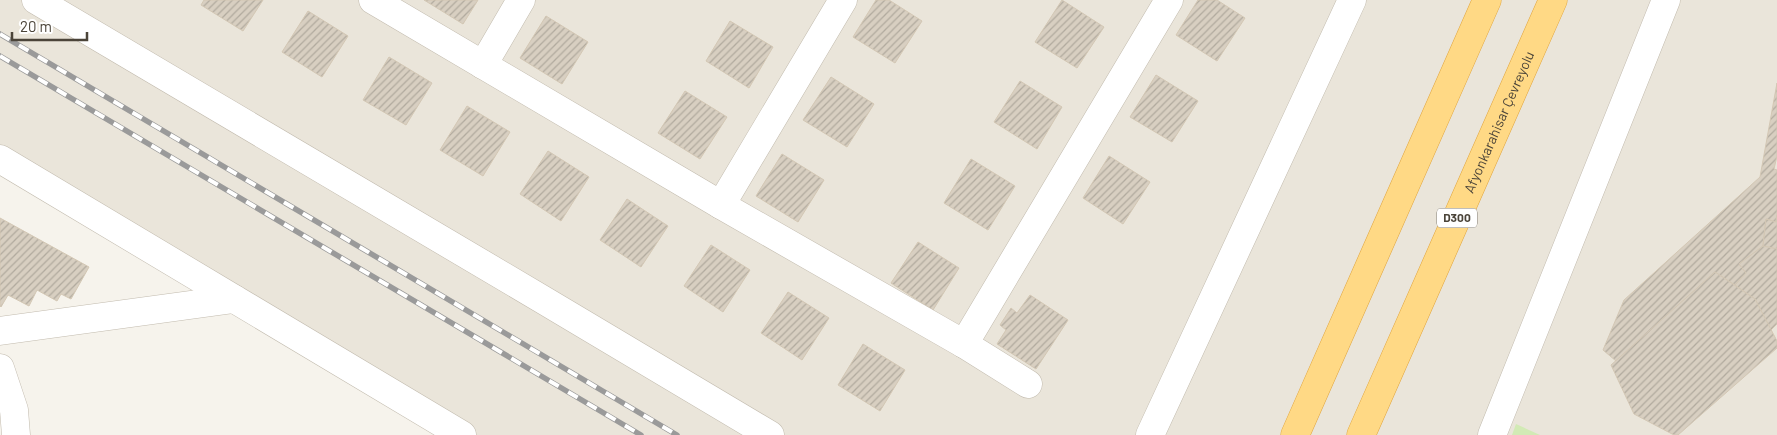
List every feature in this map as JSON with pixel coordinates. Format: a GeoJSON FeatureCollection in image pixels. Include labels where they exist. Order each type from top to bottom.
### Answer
{"type":"FeatureCollection","features":[{"type":"Feature","properties":{"kind":"highway"},"geometry":{"type":"LineString","coordinates":[[1295,435],[1487,0]]}},
{"type":"Feature","properties":{"kind":"highway","name":"Afyonkarahisar Çevreyolu"},"geometry":{"type":"LineString","coordinates":[[1360,435],[1552,0]]}},
{"type":"Feature","properties":{"kind":"street"},"geometry":{"type":"LineString","coordinates":[[36,0],[770,435]]}},
{"type":"Feature","properties":{"kind":"street"},"geometry":{"type":"LineString","coordinates":[[373,0],[721,205],[964,344],[1028,384]]}},
{"type":"Feature","properties":{"kind":"street"},"geometry":{"type":"LineString","coordinates":[[483,65],[521,0]]}},
{"type":"Feature","properties":{"kind":"street"},"geometry":{"type":"LineString","coordinates":[[721,205],[843,0]]}},
{"type":"Feature","properties":{"kind":"street"},"geometry":{"type":"LineString","coordinates":[[964,344],[1169,0]]}},
{"type":"Feature","properties":{"kind":"street"},"geometry":{"type":"LineString","coordinates":[[1150,435],[1352,0]]}},
{"type":"Feature","properties":{"kind":"street"},"geometry":{"type":"LineString","coordinates":[[1492,435],[1666,0]]}},
{"type":"Feature","properties":{"kind":"street"},"geometry":{"type":"LineString","coordinates":[[0,159],[462,435]]}},
{"type":"Feature","properties":{"kind":"street"},"geometry":{"type":"LineString","coordinates":[[0,331],[234,299]]}},
{"type":"Feature","properties":{"kind":"street"},"geometry":{"type":"LineString","coordinates":[[0,368],[14,410],[16,435]]}},
{"type":"Feature","properties":{"kind":"shaded area"},"geometry":{"type":"Polygon","coordinates":[[[0,0],[1777,0],[1777,435],[439,435],[0,166],[0,0]]]}},
{"type":"Feature","properties":{"kind":"green space"},"geometry":{"type":"Polygon","coordinates":[[[1516,424],[1540,435],[1512,435],[1516,424]]]}},
{"type":"Feature","properties":{"kind":"building"},"geometry":{"type":"Polygon","coordinates":[[[204,0],[263,0],[243,31],[201,5],[204,0]]]}},
{"type":"Feature","properties":{"kind":"building"},"geometry":{"type":"Polygon","coordinates":[[[424,0],[478,0],[463,24],[424,0]]]}},
{"type":"Feature","properties":{"kind":"building"},"geometry":{"type":"Polygon","coordinates":[[[876,0],[889,0],[922,21],[895,63],[853,37],[876,0]]]}},
{"type":"Feature","properties":{"kind":"building"},"geometry":{"type":"Polygon","coordinates":[[[1062,0],[1104,27],[1077,68],[1035,42],[1062,0]]]}},
{"type":"Feature","properties":{"kind":"building"},"geometry":{"type":"Polygon","coordinates":[[[1198,0],[1217,0],[1245,18],[1217,61],[1176,35],[1198,0]]]}},
{"type":"Feature","properties":{"kind":"building"},"geometry":{"type":"Polygon","coordinates":[[[308,11],[348,36],[322,77],[282,52],[308,11]]]}},
{"type":"Feature","properties":{"kind":"building"},"geometry":{"type":"Polygon","coordinates":[[[546,16],[588,42],[562,84],[520,58],[546,16]]]}},
{"type":"Feature","properties":{"kind":"building"},"geometry":{"type":"Polygon","coordinates":[[[730,21],[773,47],[749,88],[706,61],[730,21]]]}},
{"type":"Feature","properties":{"kind":"building"},"geometry":{"type":"Polygon","coordinates":[[[389,57],[432,83],[406,125],[363,100],[389,57]]]}},
{"type":"Feature","properties":{"kind":"building"},"geometry":{"type":"Polygon","coordinates":[[[1156,75],[1198,101],[1172,142],[1130,117],[1156,75]]]}},
{"type":"Feature","properties":{"kind":"building"},"geometry":{"type":"Polygon","coordinates":[[[831,77],[874,104],[847,147],[803,120],[831,77]]]}},
{"type":"Feature","properties":{"kind":"building"},"geometry":{"type":"Polygon","coordinates":[[[1020,81],[1062,107],[1037,149],[994,122],[1020,81]]]}},
{"type":"Feature","properties":{"kind":"building"},"geometry":{"type":"Polygon","coordinates":[[[1777,83],[1777,156],[1774,169],[1777,170],[1777,215],[1776,222],[1766,219],[1763,246],[1739,264],[1746,273],[1735,285],[1715,272],[1616,361],[1603,350],[1624,300],[1760,177],[1777,83]]]}},
{"type":"Feature","properties":{"kind":"building"},"geometry":{"type":"Polygon","coordinates":[[[685,91],[727,117],[700,159],[658,133],[685,91]]]}},
{"type":"Feature","properties":{"kind":"building"},"geometry":{"type":"Polygon","coordinates":[[[467,106],[510,132],[483,176],[440,150],[467,106]]]}},
{"type":"Feature","properties":{"kind":"building"},"geometry":{"type":"Polygon","coordinates":[[[548,151],[589,177],[561,221],[520,194],[548,151]]]}},
{"type":"Feature","properties":{"kind":"building"},"geometry":{"type":"Polygon","coordinates":[[[782,154],[824,180],[798,222],[756,196],[782,154]]]}},
{"type":"Feature","properties":{"kind":"building"},"geometry":{"type":"Polygon","coordinates":[[[1109,156],[1150,182],[1123,224],[1083,198],[1109,156]]]}},
{"type":"Feature","properties":{"kind":"building"},"geometry":{"type":"Polygon","coordinates":[[[971,159],[1015,186],[988,230],[944,203],[971,159]]]}},
{"type":"Feature","properties":{"kind":"building"},"geometry":{"type":"Polygon","coordinates":[[[627,199],[668,226],[641,267],[600,240],[627,199]]]}},
{"type":"Feature","properties":{"kind":"building"},"geometry":{"type":"Polygon","coordinates":[[[1777,215],[1777,249],[1763,246],[1766,219],[1776,222],[1777,215]]]}},
{"type":"Feature","properties":{"kind":"building"},"geometry":{"type":"Polygon","coordinates":[[[0,218],[89,267],[71,299],[61,294],[57,301],[37,290],[29,306],[8,295],[0,306],[0,218]]]}},
{"type":"Feature","properties":{"kind":"building"},"geometry":{"type":"Polygon","coordinates":[[[918,242],[959,268],[933,310],[891,283],[918,242]]]}},
{"type":"Feature","properties":{"kind":"building"},"geometry":{"type":"Polygon","coordinates":[[[711,245],[750,270],[723,312],[684,286],[711,245]]]}},
{"type":"Feature","properties":{"kind":"building"},"geometry":{"type":"Polygon","coordinates":[[[1763,246],[1777,249],[1777,324],[1771,330],[1755,299],[1735,285],[1746,273],[1739,264],[1763,246]]]}},
{"type":"Feature","properties":{"kind":"building"},"geometry":{"type":"Polygon","coordinates":[[[1715,272],[1755,299],[1777,341],[1777,348],[1678,435],[1674,435],[1634,414],[1611,365],[1715,272]]]}},
{"type":"Feature","properties":{"kind":"building"},"geometry":{"type":"Polygon","coordinates":[[[788,292],[829,318],[802,360],[761,333],[788,292]]]}},
{"type":"Feature","properties":{"kind":"building"},"geometry":{"type":"Polygon","coordinates":[[[1030,295],[1068,320],[1036,369],[997,344],[1006,330],[1000,325],[1011,308],[1017,313],[1030,295]]]}},
{"type":"Feature","properties":{"kind":"building"},"geometry":{"type":"Polygon","coordinates":[[[863,344],[905,370],[880,411],[838,385],[863,344]]]}},
{"type":"Feature","properties":{"kind":"railway"},"geometry":{"type":"LineString","coordinates":[[0,34],[677,435]]}},
{"type":"Feature","properties":{"kind":"railway"},"geometry":{"type":"LineString","coordinates":[[0,56],[641,435]]}}]}
